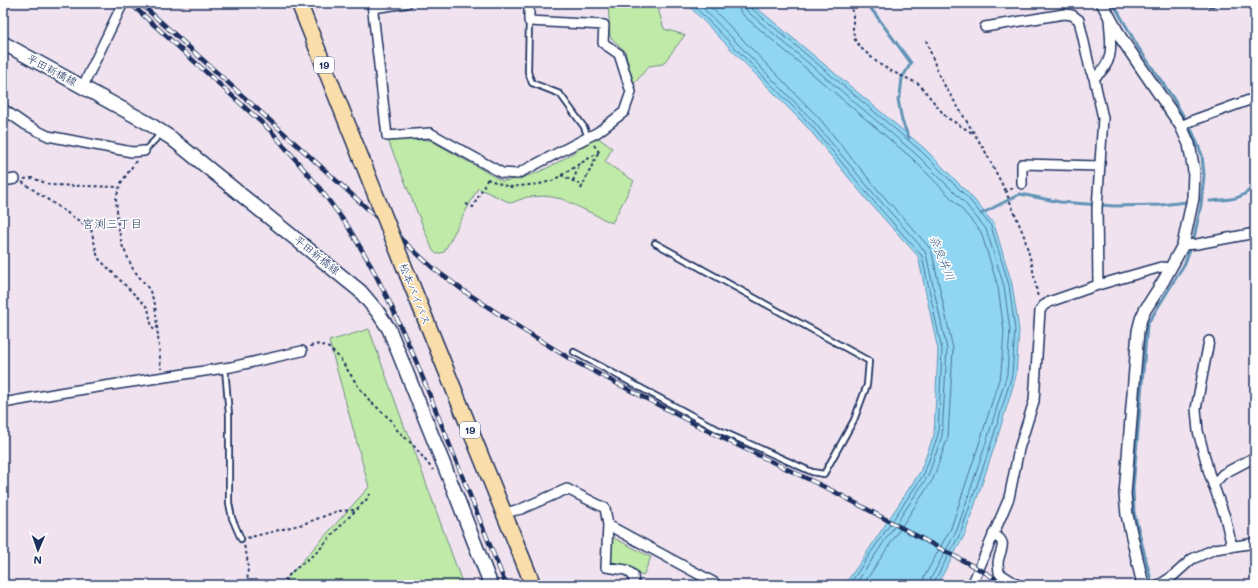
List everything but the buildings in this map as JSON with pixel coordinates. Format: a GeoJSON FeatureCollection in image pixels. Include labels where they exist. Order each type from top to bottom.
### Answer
{"type":"FeatureCollection","features":[{"type":"Feature","properties":{"kind":"highway","name":"松本バイパス"},"geometry":{"type":"LineString","coordinates":[[299,3],[532,585]]}},
{"type":"Feature","properties":{"kind":"main road","name":"平田新橋線"},"geometry":{"type":"LineString","coordinates":[[3,43],[83,86],[162,132],[347,279],[360,291],[377,311],[389,329],[491,585]]}},
{"type":"Feature","properties":{"kind":"street"},"geometry":{"type":"LineString","coordinates":[[83,86],[123,3]]}},
{"type":"Feature","properties":{"kind":"street"},"geometry":{"type":"LineString","coordinates":[[407,3],[373,6],[387,136],[430,133],[502,173],[517,174],[598,132],[624,112],[630,92],[619,54],[603,44],[604,25],[529,21],[529,3]]}},
{"type":"Feature","properties":{"kind":"street"},"geometry":{"type":"LineString","coordinates":[[1102,3],[1121,38],[1187,124],[1194,171],[1190,245],[1170,268],[1145,310],[1141,319],[1137,339],[1125,494],[1127,515],[1143,585]]}},
{"type":"Feature","properties":{"kind":"street"},"geometry":{"type":"LineString","coordinates":[[985,27],[1064,14],[1072,15],[1079,20],[1103,118],[1097,203],[1098,285]]}},
{"type":"Feature","properties":{"kind":"street"},"geometry":{"type":"LineString","coordinates":[[1094,78],[1103,71],[1108,63],[1111,51],[1109,17]]}},
{"type":"Feature","properties":{"kind":"street"},"geometry":{"type":"LineString","coordinates":[[1187,124],[1255,98]]}},
{"type":"Feature","properties":{"kind":"street"},"geometry":{"type":"LineString","coordinates":[[3,109],[26,125],[48,136],[132,152],[144,150]]}},
{"type":"Feature","properties":{"kind":"street"},"geometry":{"type":"LineString","coordinates":[[1022,184],[1022,164],[1099,166]]}},
{"type":"Feature","properties":{"kind":"street"},"geometry":{"type":"LineString","coordinates":[[3,181],[16,179]]}},
{"type":"Feature","properties":{"kind":"street"},"geometry":{"type":"LineString","coordinates":[[1190,245],[1255,233]]}},
{"type":"Feature","properties":{"kind":"street"},"geometry":{"type":"LineString","coordinates":[[972,585],[1009,498],[1019,450],[1034,401],[1040,311],[1043,306],[1049,302],[1098,285],[1161,267],[1170,268]]}},
{"type":"Feature","properties":{"kind":"street"},"geometry":{"type":"LineString","coordinates":[[1209,341],[1196,409],[1198,431],[1209,473],[1225,517],[1232,547]]}},
{"type":"Feature","properties":{"kind":"street"},"geometry":{"type":"LineString","coordinates":[[3,403],[225,368],[302,351]]}},
{"type":"Feature","properties":{"kind":"street"},"geometry":{"type":"LineString","coordinates":[[1213,485],[1223,474],[1255,457]]}},
{"type":"Feature","properties":{"kind":"street"},"geometry":{"type":"LineString","coordinates":[[503,513],[521,509],[568,489],[605,508],[608,525],[606,567],[626,570],[633,575],[634,585]]}},
{"type":"Feature","properties":{"kind":"street"},"geometry":{"type":"LineString","coordinates":[[608,525],[717,584]]}},
{"type":"Feature","properties":{"kind":"street"},"geometry":{"type":"LineString","coordinates":[[993,534],[1000,537],[1002,541],[1002,551],[998,562],[999,573],[1018,585]]}},
{"type":"Feature","properties":{"kind":"street"},"geometry":{"type":"LineString","coordinates":[[1159,585],[1173,576],[1192,559],[1216,549],[1255,543]]}},
{"type":"Feature","properties":{"kind":"lane"},"geometry":{"type":"LineString","coordinates":[[529,21],[528,72],[532,83],[560,94],[584,127],[588,137]]}},
{"type":"Feature","properties":{"kind":"lane"},"geometry":{"type":"LineString","coordinates":[[144,150],[162,132]]}},
{"type":"Feature","properties":{"kind":"lane"},"geometry":{"type":"LineString","coordinates":[[574,352],[719,430],[812,472],[824,474],[854,420],[867,385],[869,361],[655,243]]}},
{"type":"Feature","properties":{"kind":"lane"},"geometry":{"type":"LineString","coordinates":[[225,368],[229,430],[229,503],[232,518],[241,539]]}},
{"type":"Feature","properties":{"kind":"path"},"geometry":{"type":"LineString","coordinates":[[850,3],[853,15],[853,31],[855,40],[862,49],[879,64],[919,84],[946,117],[974,134]]}},
{"type":"Feature","properties":{"kind":"path"},"geometry":{"type":"LineString","coordinates":[[926,40],[940,78],[985,150],[1008,196],[1024,236],[1032,265],[1040,311]]}},
{"type":"Feature","properties":{"kind":"path"},"geometry":{"type":"LineString","coordinates":[[144,150],[119,187],[116,198],[118,226],[122,245],[133,269],[149,289],[155,304],[161,378]]}},
{"type":"Feature","properties":{"kind":"path"},"geometry":{"type":"LineString","coordinates":[[487,179],[509,187],[539,184],[552,180],[599,152],[581,189]]}},
{"type":"Feature","properties":{"kind":"path"},"geometry":{"type":"LineString","coordinates":[[573,181],[580,163]]}},
{"type":"Feature","properties":{"kind":"path"},"geometry":{"type":"LineString","coordinates":[[466,204],[473,207],[493,168]]}},
{"type":"Feature","properties":{"kind":"path"},"geometry":{"type":"LineString","coordinates":[[561,175],[583,186]]}},
{"type":"Feature","properties":{"kind":"path"},"geometry":{"type":"LineString","coordinates":[[16,179],[32,178],[51,185],[119,187]]}},
{"type":"Feature","properties":{"kind":"path"},"geometry":{"type":"LineString","coordinates":[[16,179],[91,228],[98,258],[148,308],[152,328],[157,331]]}},
{"type":"Feature","properties":{"kind":"path"},"geometry":{"type":"LineString","coordinates":[[1006,192],[1022,184]]}},
{"type":"Feature","properties":{"kind":"path"},"geometry":{"type":"LineString","coordinates":[[302,351],[309,346],[320,344],[329,348],[339,357],[370,401],[392,421],[396,429],[414,446],[436,474]]}},
{"type":"Feature","properties":{"kind":"path"},"geometry":{"type":"LineString","coordinates":[[280,585],[293,571],[318,551],[355,510],[368,498],[370,494]]}},
{"type":"Feature","properties":{"kind":"path"},"geometry":{"type":"LineString","coordinates":[[248,585],[246,550],[241,539],[303,524],[338,512],[355,510]]}},
{"type":"Feature","properties":{"kind":"green space"},"geometry":{"type":"Polygon","coordinates":[[[608,3],[657,5],[664,29],[685,35],[663,64],[649,66],[634,84],[625,51],[610,37],[608,3]]]}},
{"type":"Feature","properties":{"kind":"green space"},"geometry":{"type":"Polygon","coordinates":[[[597,137],[612,148],[605,162],[634,181],[612,223],[562,199],[546,196],[527,197],[511,203],[478,188],[444,252],[437,254],[433,251],[389,143],[391,139],[430,140],[502,181],[528,176],[540,171],[564,159],[597,137]]]}},
{"type":"Feature","properties":{"kind":"green space"},"geometry":{"type":"Polygon","coordinates":[[[369,329],[463,585],[286,585],[287,578],[369,487],[329,341],[369,329]]]}},
{"type":"Feature","properties":{"kind":"green space"},"geometry":{"type":"Polygon","coordinates":[[[610,536],[651,557],[643,576],[610,561],[610,536]]]}},
{"type":"Feature","properties":{"kind":"water","name":"奈良井川"},"geometry":{"type":"Polygon","coordinates":[[[686,3],[751,3],[924,148],[971,196],[994,224],[1012,284],[1019,330],[1016,376],[996,442],[965,534],[937,585],[844,585],[920,472],[934,435],[938,350],[918,256],[867,200],[808,128],[686,3]]]}},
{"type":"Feature","properties":{"kind":"waterway"},"geometry":{"type":"LineString","coordinates":[[867,3],[911,63],[902,78],[900,96],[898,99],[902,121],[909,138]]}},
{"type":"Feature","properties":{"kind":"waterway"},"geometry":{"type":"LineString","coordinates":[[1113,3],[1138,47],[1173,98],[1193,133],[1202,155],[1204,175],[1201,205],[1194,238],[1185,263],[1147,325],[1133,488],[1134,512],[1151,580]]}},
{"type":"Feature","properties":{"kind":"waterway"},"geometry":{"type":"LineString","coordinates":[[1210,201],[1235,198],[1245,194],[1255,184]]}},
{"type":"Feature","properties":{"kind":"waterway"},"geometry":{"type":"LineString","coordinates":[[981,214],[1020,194],[1060,202],[1114,206],[1161,205],[1186,202]]}},
{"type":"Feature","properties":{"kind":"railway"},"geometry":{"type":"LineString","coordinates":[[130,3],[272,132],[318,186],[347,225],[369,262],[390,303],[416,361],[506,585]]}},
{"type":"Feature","properties":{"kind":"railway"},"geometry":{"type":"LineString","coordinates":[[140,3],[433,268],[464,291],[572,360],[716,435],[833,491],[986,573],[1005,585]]}},
{"type":"Feature","properties":{"kind":"district","name":"宮渕三丁目"},"geometry":{"type":"Point","coordinates":[112,224]}}]}
